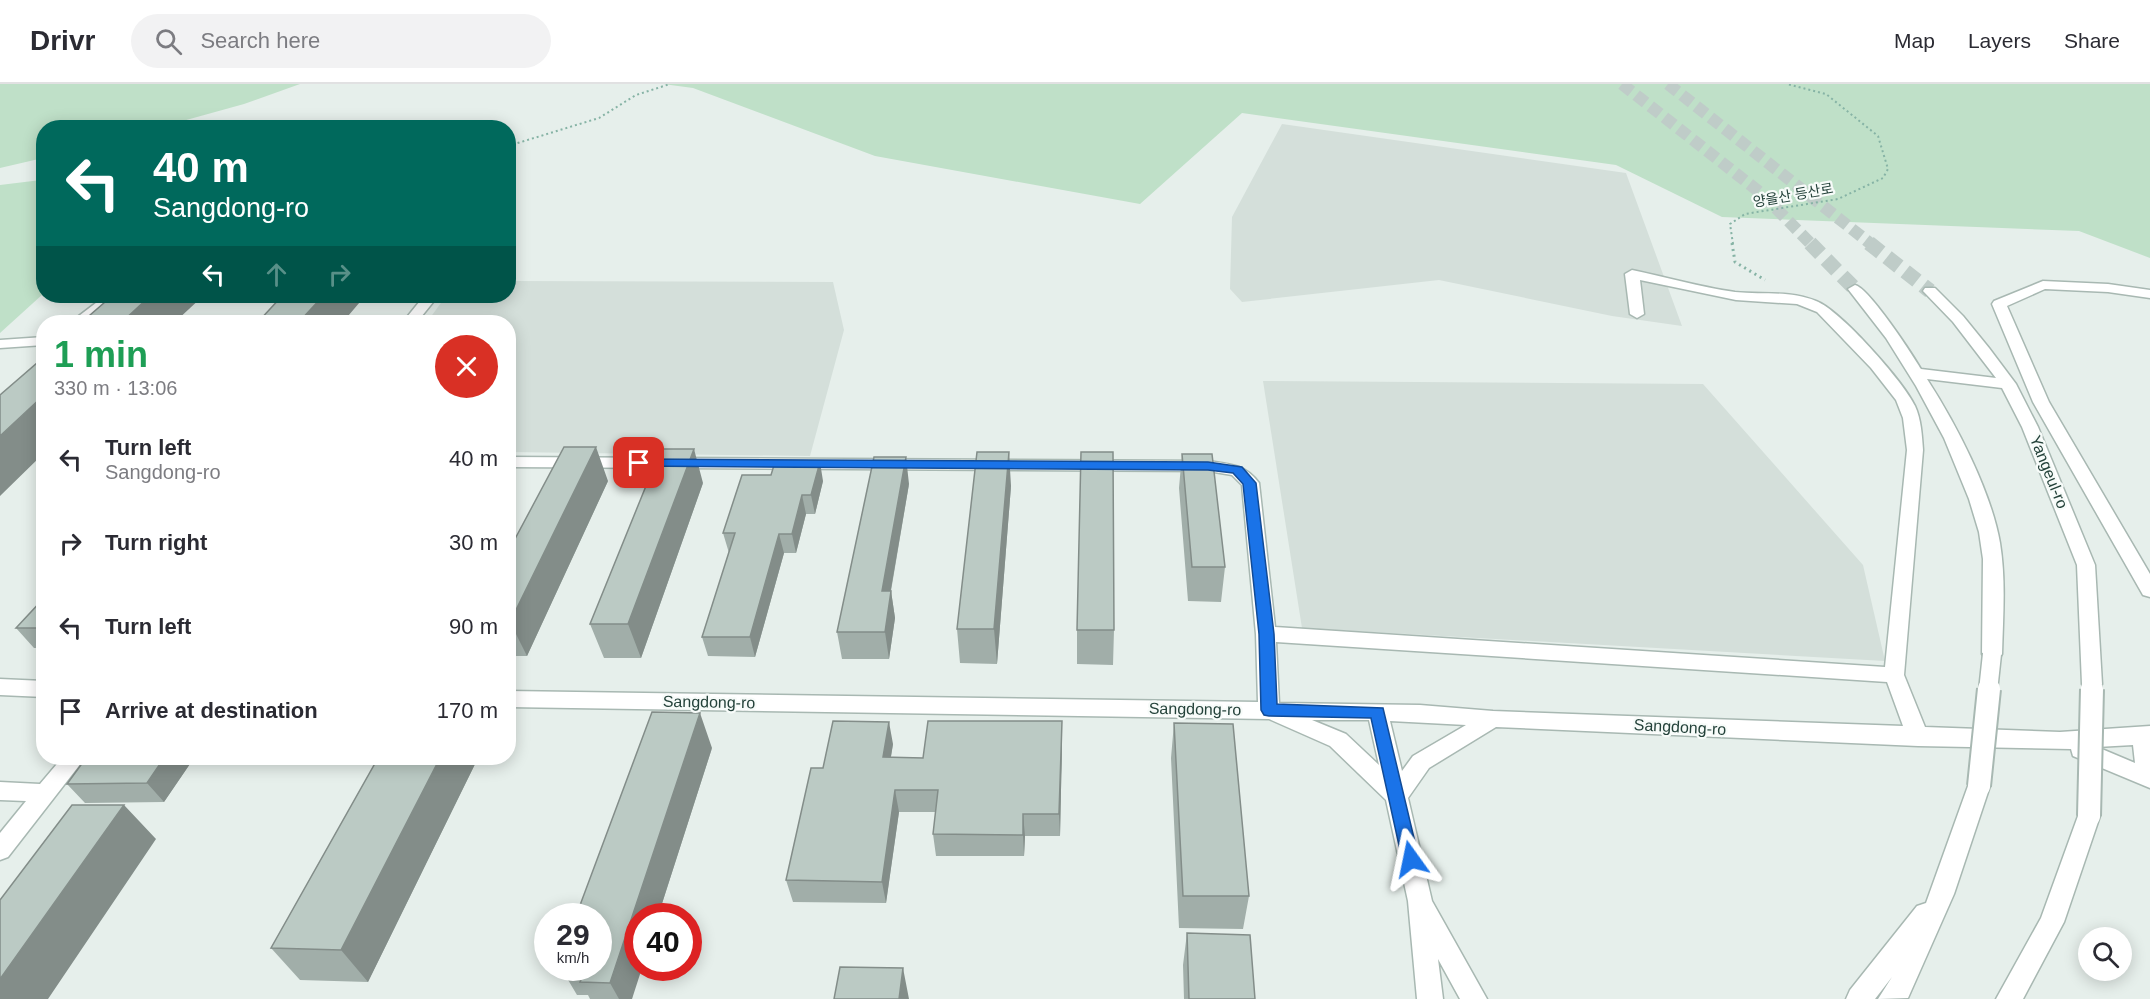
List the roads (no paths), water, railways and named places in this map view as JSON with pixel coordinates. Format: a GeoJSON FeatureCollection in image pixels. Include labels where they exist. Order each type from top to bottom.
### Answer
{"type":"FeatureCollection","features":[{"type":"Feature","properties":{"kind":"street"},"geometry":{"type":"LineString","coordinates":[[1637,314],[1632,274],[1736,296],[1791,297],[1809,302],[1822,309],[1884,375],[1904,400],[1913,424],[1915,450],[1894,675],[1918,737]]}},
{"type":"Feature","properties":{"kind":"street"},"geometry":{"type":"LineString","coordinates":[[2150,294],[2108,288],[2043,285],[1999,304],[2041,402],[2150,590]]}},
{"type":"Feature","properties":{"kind":"street"},"geometry":{"type":"LineString","coordinates":[[1855,289],[1875,313],[1916,373],[1944,420],[1970,479],[1990,543],[1994,583],[1992,654],[1979,786],[1942,894],[1899,989],[1891,999]]}},
{"type":"Feature","properties":{"kind":"street","name":"Yangeul-ro"},"geometry":{"type":"LineString","coordinates":[[1930,291],[1958,319],[2008,384],[2030,427],[2085,565],[2092,684],[2089,816],[2052,922],[2009,999]]}},
{"type":"Feature","properties":{"kind":"street"},"geometry":{"type":"LineString","coordinates":[[87,315],[104,303]]}},
{"type":"Feature","properties":{"kind":"street"},"geometry":{"type":"LineString","coordinates":[[416,315],[425,303]]}},
{"type":"Feature","properties":{"kind":"street"},"geometry":{"type":"LineString","coordinates":[[0,344],[36,342]]}},
{"type":"Feature","properties":{"kind":"street"},"geometry":{"type":"LineString","coordinates":[[1916,373],[2008,384]]}},
{"type":"Feature","properties":{"kind":"street"},"geometry":{"type":"LineString","coordinates":[[516,462],[1229,468],[1237,470],[1250,483],[1266,634],[1269,710],[1338,740],[1397,796]]}},
{"type":"Feature","properties":{"kind":"street"},"geometry":{"type":"LineString","coordinates":[[1266,634],[1894,675]]}},
{"type":"Feature","properties":{"kind":"street"},"geometry":{"type":"LineString","coordinates":[[0,687],[36,689]]}},
{"type":"Feature","properties":{"kind":"street","name":"Sangdong-ro"},"geometry":{"type":"LineString","coordinates":[[516,699],[1378,712],[1493,719],[2060,741],[2148,735]]}},
{"type":"Feature","properties":{"kind":"street"},"geometry":{"type":"LineString","coordinates":[[1378,712],[1420,902],[1431,999]]}},
{"type":"Feature","properties":{"kind":"street"},"geometry":{"type":"LineString","coordinates":[[1397,796],[1421,762],[1493,719]]}},
{"type":"Feature","properties":{"kind":"street"},"geometry":{"type":"LineString","coordinates":[[2148,735],[2142,745],[2142,756],[2150,771]]}},
{"type":"Feature","properties":{"kind":"street"},"geometry":{"type":"LineString","coordinates":[[2060,741],[2150,779]]}},
{"type":"Feature","properties":{"kind":"street"},"geometry":{"type":"LineString","coordinates":[[0,850],[68,765]]}},
{"type":"Feature","properties":{"kind":"street"},"geometry":{"type":"LineString","coordinates":[[0,791],[46,793]]}},
{"type":"Feature","properties":{"kind":"street"},"geometry":{"type":"LineString","coordinates":[[1859,999],[1942,894]]}},
{"type":"Feature","properties":{"kind":"street"},"geometry":{"type":"LineString","coordinates":[[1420,902],[1474,999]]}},
{"type":"Feature","properties":{"kind":"tunnel"},"geometry":{"type":"LineString","coordinates":[[1622,84],[1762,194],[1811,244]]}},
{"type":"Feature","properties":{"kind":"tunnel"},"geometry":{"type":"LineString","coordinates":[[1668,84],[1871,244]]}},
{"type":"Feature","properties":{"kind":"tunnel"},"geometry":{"type":"LineString","coordinates":[[1810,243],[1855,289]]}},
{"type":"Feature","properties":{"kind":"tunnel"},"geometry":{"type":"LineString","coordinates":[[1869,243],[1930,291]]}}]}
